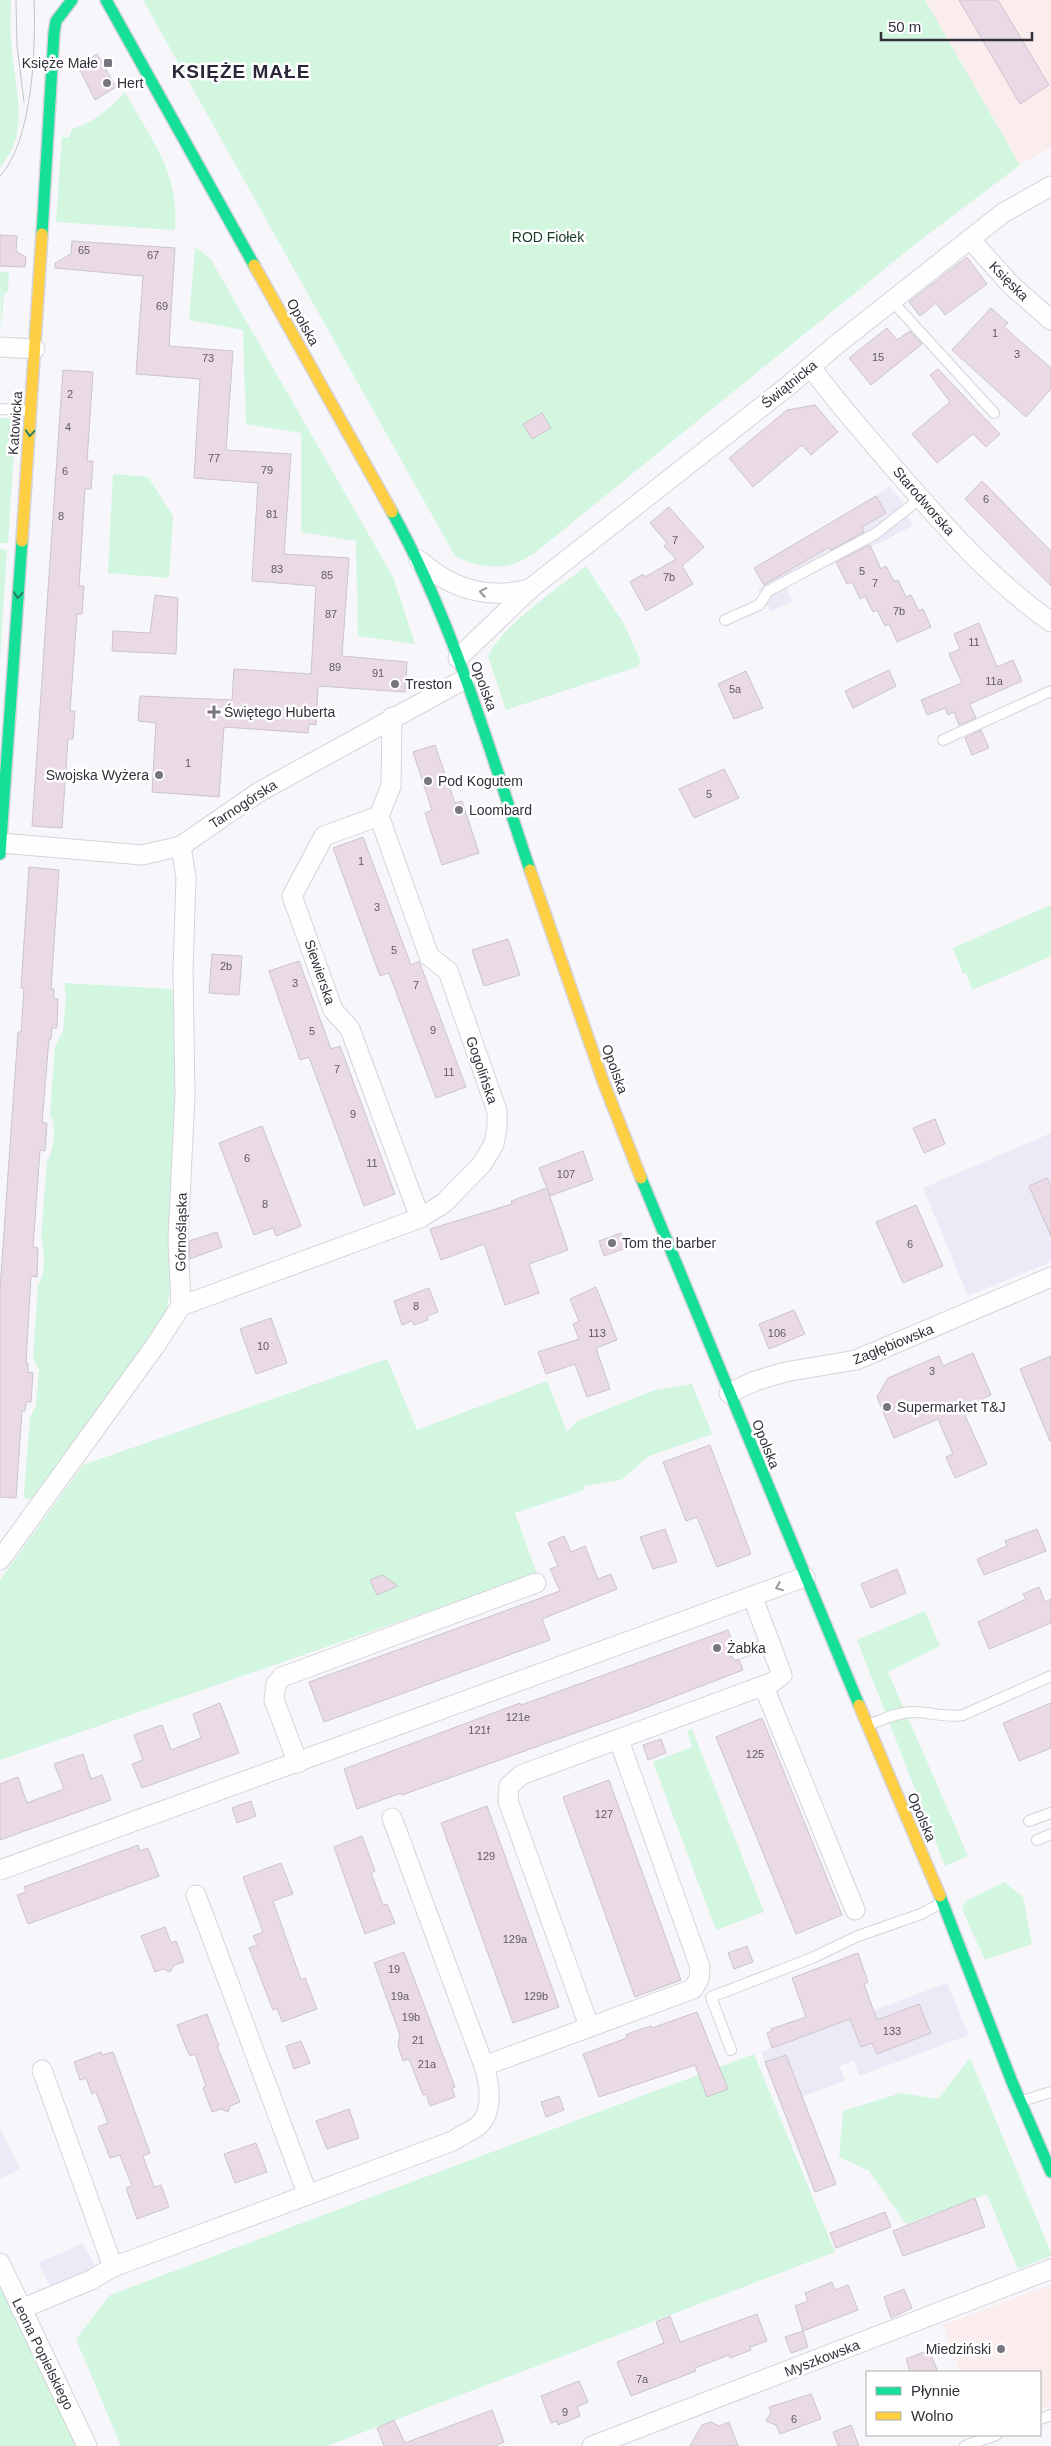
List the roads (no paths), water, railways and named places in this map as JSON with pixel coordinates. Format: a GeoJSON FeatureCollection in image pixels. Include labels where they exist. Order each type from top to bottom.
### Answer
{"type":"FeatureCollection","features":[{"type":"Feature","properties":{"kind":"main road","name":"Katowicka"},"geometry":{"type":"LineString","coordinates":[[0,848],[31,410],[54,33],[59,16],[72,0]]}},
{"type":"Feature","properties":{"kind":"main road","name":"Opolska"},"geometry":{"type":"LineString","coordinates":[[106,0],[418,559],[458,658],[603,1081],[729,1393],[942,1902],[1021,2102],[1051,2172]]}},
{"type":"Feature","properties":{"kind":"street","name":"Świątnicka"},"geometry":{"type":"LineString","coordinates":[[458,658],[485,629],[531,588],[1003,213],[1051,186]]}},
{"type":"Feature","properties":{"kind":"street","name":"Księska"},"geometry":{"type":"LineString","coordinates":[[970,239],[1011,285],[1051,320]]}},
{"type":"Feature","properties":{"kind":"street"},"geometry":{"type":"LineString","coordinates":[[0,347],[35,349]]}},
{"type":"Feature","properties":{"kind":"street","name":"Starodworska"},"geometry":{"type":"LineString","coordinates":[[810,367],[921,498],[982,565],[1051,622]]}},
{"type":"Feature","properties":{"kind":"street","name":"Świątnicka"},"geometry":{"type":"LineString","coordinates":[[418,559],[431,570],[460,587],[493,594],[511,594],[531,588]]}},
{"type":"Feature","properties":{"kind":"street","name":"Tarnogórska"},"geometry":{"type":"LineString","coordinates":[[0,848],[142,855],[181,846],[259,792],[392,717],[465,679]]}},
{"type":"Feature","properties":{"kind":"street"},"geometry":{"type":"LineString","coordinates":[[379,816],[391,786],[392,717]]}},
{"type":"Feature","properties":{"kind":"street","name":"Gogolińska"},"geometry":{"type":"LineString","coordinates":[[181,1306],[420,1218],[444,1204],[482,1164],[494,1144],[497,1111],[448,971],[429,956],[379,816]]}},
{"type":"Feature","properties":{"kind":"street","name":"Siewierska"},"geometry":{"type":"LineString","coordinates":[[379,816],[324,836],[292,896],[333,1010],[350,1030],[420,1218]]}},
{"type":"Feature","properties":{"kind":"street","name":"Górnośląska"},"geometry":{"type":"LineString","coordinates":[[181,846],[186,878],[183,970],[185,1095],[178,1239],[181,1306]]}},
{"type":"Feature","properties":{"kind":"street","name":"Zagłębiowska"},"geometry":{"type":"LineString","coordinates":[[729,1393],[755,1381],[785,1372],[856,1360],[1051,1277]]}},
{"type":"Feature","properties":{"kind":"street"},"geometry":{"type":"LineString","coordinates":[[0,1560],[155,1346],[181,1306]]}},
{"type":"Feature","properties":{"kind":"street"},"geometry":{"type":"LineString","coordinates":[[0,1870],[753,1598],[805,1577]]}},
{"type":"Feature","properties":{"kind":"street"},"geometry":{"type":"LineString","coordinates":[[298,1763],[274,1700],[276,1684],[282,1677],[536,1584]]}},
{"type":"Feature","properties":{"kind":"street"},"geometry":{"type":"LineString","coordinates":[[589,2026],[508,1801],[507,1793],[509,1786],[521,1775],[764,1687],[782,1675],[753,1598]]}},
{"type":"Feature","properties":{"kind":"street"},"geometry":{"type":"LineString","coordinates":[[764,1687],[854,1910]]}},
{"type":"Feature","properties":{"kind":"street"},"geometry":{"type":"LineString","coordinates":[[484,2066],[694,1989],[700,1967],[618,1740]]}},
{"type":"Feature","properties":{"kind":"street"},"geometry":{"type":"LineString","coordinates":[[21,2309],[91,2280],[113,2267],[453,2141],[481,2123],[488,2105],[490,2086],[392,1818]]}},
{"type":"Feature","properties":{"kind":"street"},"geometry":{"type":"LineString","coordinates":[[196,1895],[307,2194]]}},
{"type":"Feature","properties":{"kind":"street"},"geometry":{"type":"LineString","coordinates":[[42,2070],[113,2267]]}},
{"type":"Feature","properties":{"kind":"street","name":"Leona Popielskiego"},"geometry":{"type":"LineString","coordinates":[[0,2263],[87,2446]]}},
{"type":"Feature","properties":{"kind":"street","name":"Myszkowska"},"geometry":{"type":"LineString","coordinates":[[592,2446],[1051,2269]]}},
{"type":"Feature","properties":{"kind":"lane"},"geometry":{"type":"LineString","coordinates":[[892,301],[994,413]]}},
{"type":"Feature","properties":{"kind":"lane"},"geometry":{"type":"LineString","coordinates":[[0,409],[31,410]]}},
{"type":"Feature","properties":{"kind":"lane"},"geometry":{"type":"LineString","coordinates":[[725,620],[759,604],[768,591],[875,534],[921,498]]}},
{"type":"Feature","properties":{"kind":"lane"},"geometry":{"type":"LineString","coordinates":[[943,740],[1051,691]]}},
{"type":"Feature","properties":{"kind":"lane"},"geometry":{"type":"LineString","coordinates":[[737,1654],[770,1643]]}},
{"type":"Feature","properties":{"kind":"lane"},"geometry":{"type":"LineString","coordinates":[[867,1726],[900,1713],[913,1712],[952,1717],[963,1715],[1051,1676]]}},
{"type":"Feature","properties":{"kind":"lane"},"geometry":{"type":"LineString","coordinates":[[1029,1821],[1051,1813]]}},
{"type":"Feature","properties":{"kind":"lane"},"geometry":{"type":"LineString","coordinates":[[1037,1840],[1051,1834]]}},
{"type":"Feature","properties":{"kind":"lane"},"geometry":{"type":"LineString","coordinates":[[731,2050],[711,1997],[812,1958],[858,1936],[921,1914],[942,1902]]}},
{"type":"Feature","properties":{"kind":"lane"},"geometry":{"type":"LineString","coordinates":[[1021,2102],[1051,2092]]}},
{"type":"Feature","properties":{"kind":"lane"},"geometry":{"type":"LineString","coordinates":[[965,2446],[993,2436]]}},
{"type":"Feature","properties":{"kind":"tram line"},"geometry":{"type":"LineString","coordinates":[[16,0],[17,45],[24,102]]}},
{"type":"Feature","properties":{"kind":"tram line"},"geometry":{"type":"LineString","coordinates":[[0,176],[11,160],[20,140],[26,117],[33,67],[34,0]]}},
{"type":"Feature","properties":{"kind":"place","name":"Księże Małe"},"geometry":{"type":"Point","coordinates":[108,63]}},
{"type":"Feature","properties":{"kind":"place","name":"Hert"},"geometry":{"type":"Point","coordinates":[107,83]}},
{"type":"Feature","properties":{"kind":"place","name":"Treston"},"geometry":{"type":"Point","coordinates":[395,684]}},
{"type":"Feature","properties":{"kind":"place","name":"Świętego Huberta"},"geometry":{"type":"Point","coordinates":[214,712]}},
{"type":"Feature","properties":{"kind":"place","name":"Swojska Wyżera"},"geometry":{"type":"Point","coordinates":[159,775]}},
{"type":"Feature","properties":{"kind":"place","name":"Pod Kogutem"},"geometry":{"type":"Point","coordinates":[428,781]}},
{"type":"Feature","properties":{"kind":"place","name":"Loombard"},"geometry":{"type":"Point","coordinates":[459,810]}},
{"type":"Feature","properties":{"kind":"place","name":"Tom the barber"},"geometry":{"type":"Point","coordinates":[612,1243]}},
{"type":"Feature","properties":{"kind":"place","name":"Supermarket T&J"},"geometry":{"type":"Point","coordinates":[887,1407]}},
{"type":"Feature","properties":{"kind":"place","name":"Żabka"},"geometry":{"type":"Point","coordinates":[717,1648]}},
{"type":"Feature","properties":{"kind":"place","name":"Miedziński"},"geometry":{"type":"Point","coordinates":[1001,2349]}},
{"type":"Feature","properties":{"kind":"district","name":"KSIĘŻE MAŁE"},"geometry":{"type":"Point","coordinates":[241,71]}},
{"type":"Feature","properties":{"kind":"park label","name":"ROD Fiołek"},"geometry":{"type":"Point","coordinates":[548,237]}}]}
